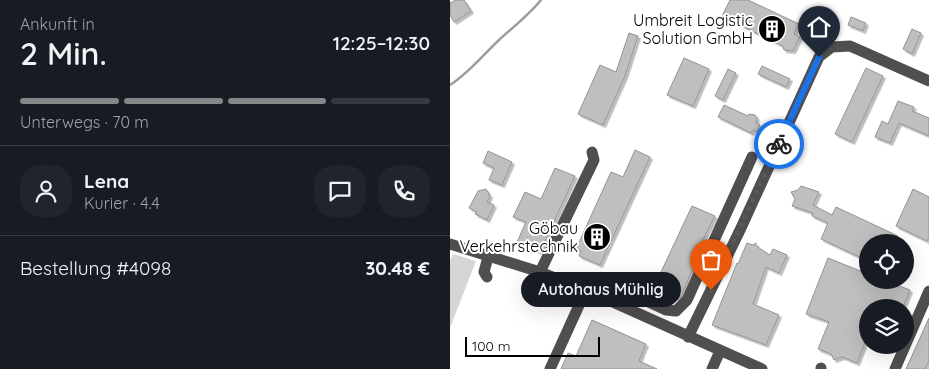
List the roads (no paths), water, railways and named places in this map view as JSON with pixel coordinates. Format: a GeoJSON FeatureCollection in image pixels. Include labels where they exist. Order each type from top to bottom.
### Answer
{"type":"FeatureCollection","features":[{"type":"Feature","properties":{"kind":"street"},"geometry":{"type":"LineString","coordinates":[[688,337],[741,228],[819,57],[832,47],[850,46],[929,81]]}},
{"type":"Feature","properties":{"kind":"street"},"geometry":{"type":"LineString","coordinates":[[540,272],[594,160],[592,152]]}},
{"type":"Feature","properties":{"kind":"street"},"geometry":{"type":"LineString","coordinates":[[616,303],[620,294],[625,291],[666,310],[676,310],[687,300],[752,157]]}},
{"type":"Feature","properties":{"kind":"street"},"geometry":{"type":"LineString","coordinates":[[450,244],[540,272],[586,290],[762,369]]}},
{"type":"Feature","properties":{"kind":"street"},"geometry":{"type":"LineString","coordinates":[[487,277],[484,272],[488,256]]}},
{"type":"Feature","properties":{"kind":"street"},"geometry":{"type":"LineString","coordinates":[[550,369],[586,290]]}},
{"type":"Feature","properties":{"kind":"street"},"geometry":{"type":"LineString","coordinates":[[895,369],[929,291]]}},
{"type":"Feature","properties":{"kind":"street"},"geometry":{"type":"LineString","coordinates":[[712,369],[720,351]]}},
{"type":"Feature","properties":{"kind":"waterway"},"geometry":{"type":"LineString","coordinates":[[450,85],[469,70],[541,0]]}},
{"type":"Feature","properties":{"kind":"place","name":"Umbreit Logistic Solution GmbH"},"geometry":{"type":"Point","coordinates":[772,29]}},
{"type":"Feature","properties":{"kind":"place","name":"Göbau Verkehrstechnik"},"geometry":{"type":"Point","coordinates":[597,237]}},
{"type":"Feature","properties":{"kind":"place","name":"Autohaus Mühlig"},"geometry":{"type":"Point","coordinates":[711,290]}}]}
